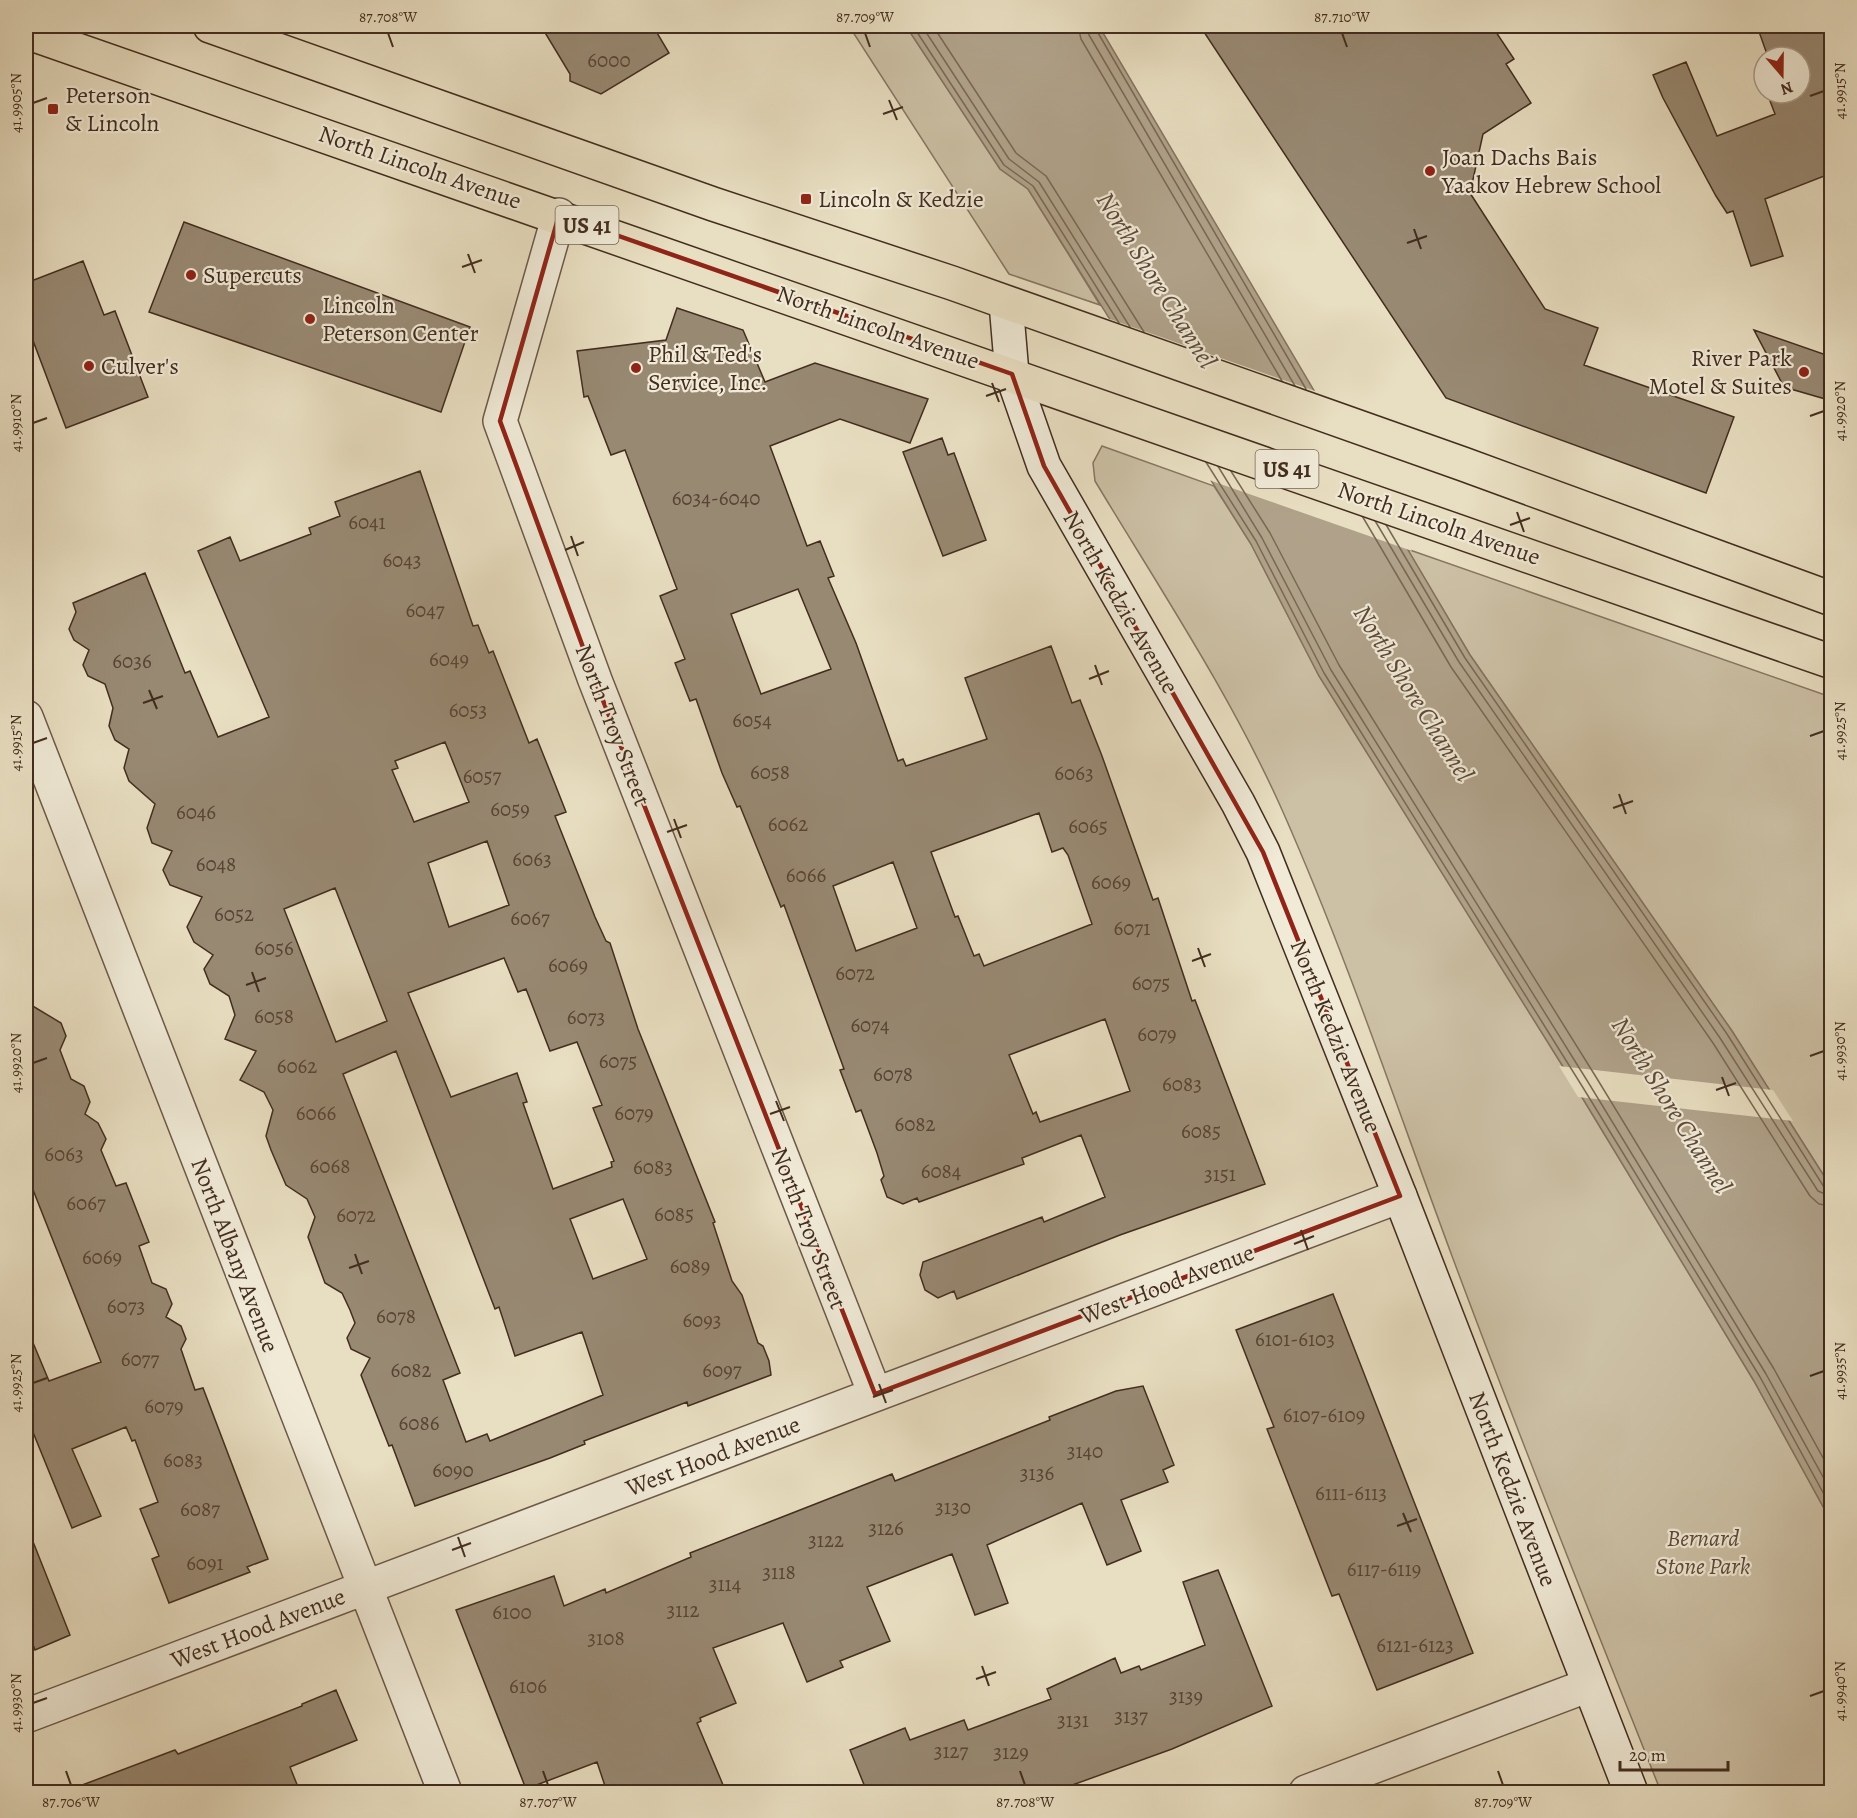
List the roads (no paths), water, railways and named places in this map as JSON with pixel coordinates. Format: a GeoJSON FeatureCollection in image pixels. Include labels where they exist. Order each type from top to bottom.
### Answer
{"type":"FeatureCollection","features":[{"type":"Feature","properties":{"kind":"main road","name":"US 41"},"geometry":{"type":"LineString","coordinates":[[210,26],[713,204],[1006,303],[1463,464],[1832,599]]}},
{"type":"Feature","properties":{"kind":"main road","name":"North Lincoln Avenue"},"geometry":{"type":"LineString","coordinates":[[38,33],[1832,662]]}},
{"type":"Feature","properties":{"kind":"street","name":"North Troy Street"},"geometry":{"type":"LineString","coordinates":[[559,215],[500,421],[595,680],[875,1394]]}},
{"type":"Feature","properties":{"kind":"street","name":"North Kedzie Avenue"},"geometry":{"type":"LineString","coordinates":[[1006,303],[1012,374],[1044,466],[1238,804],[1263,852],[1400,1196],[1630,1792]]}},
{"type":"Feature","properties":{"kind":"street","name":"North Albany Avenue"},"geometry":{"type":"LineString","coordinates":[[26,717],[445,1792]]}},
{"type":"Feature","properties":{"kind":"street","name":"West Hood Avenue"},"geometry":{"type":"LineString","coordinates":[[26,1716],[1400,1196]]}},
{"type":"Feature","properties":{"kind":"street"},"geometry":{"type":"LineString","coordinates":[[1306,1792],[1589,1685]]}},
{"type":"Feature","properties":{"kind":"water","name":"North Shore Channel"},"geometry":{"type":"Polygon","coordinates":[[[906,26],[1099,26],[1470,655],[1732,1031],[1831,1187],[1831,1521],[1754,1381],[1577,1089],[1319,676],[1251,544],[1028,189],[1000,169],[906,26]]]}},
{"type":"Feature","properties":{"kind":"place","name":"Peterson & Lincoln"},"geometry":{"type":"Point","coordinates":[53,109]}},
{"type":"Feature","properties":{"kind":"place","name":"Joan Dachs Bais Yaakov Hebrew School"},"geometry":{"type":"Point","coordinates":[1430,171]}},
{"type":"Feature","properties":{"kind":"place","name":"Lincoln & Kedzie"},"geometry":{"type":"Point","coordinates":[806,199]}},
{"type":"Feature","properties":{"kind":"place","name":"Supercuts"},"geometry":{"type":"Point","coordinates":[191,275]}},
{"type":"Feature","properties":{"kind":"place","name":"Lincoln Peterson Center"},"geometry":{"type":"Point","coordinates":[310,319]}},
{"type":"Feature","properties":{"kind":"place","name":"Culver's"},"geometry":{"type":"Point","coordinates":[89,366]}},
{"type":"Feature","properties":{"kind":"place","name":"Phil & Ted's Service, Inc."},"geometry":{"type":"Point","coordinates":[636,368]}},
{"type":"Feature","properties":{"kind":"place","name":"River Park Motel & Suites"},"geometry":{"type":"Point","coordinates":[1804,372]}},
{"type":"Feature","properties":{"kind":"park label","name":"Bernard Stone Park"},"geometry":{"type":"Point","coordinates":[1703,1552]}}]}
